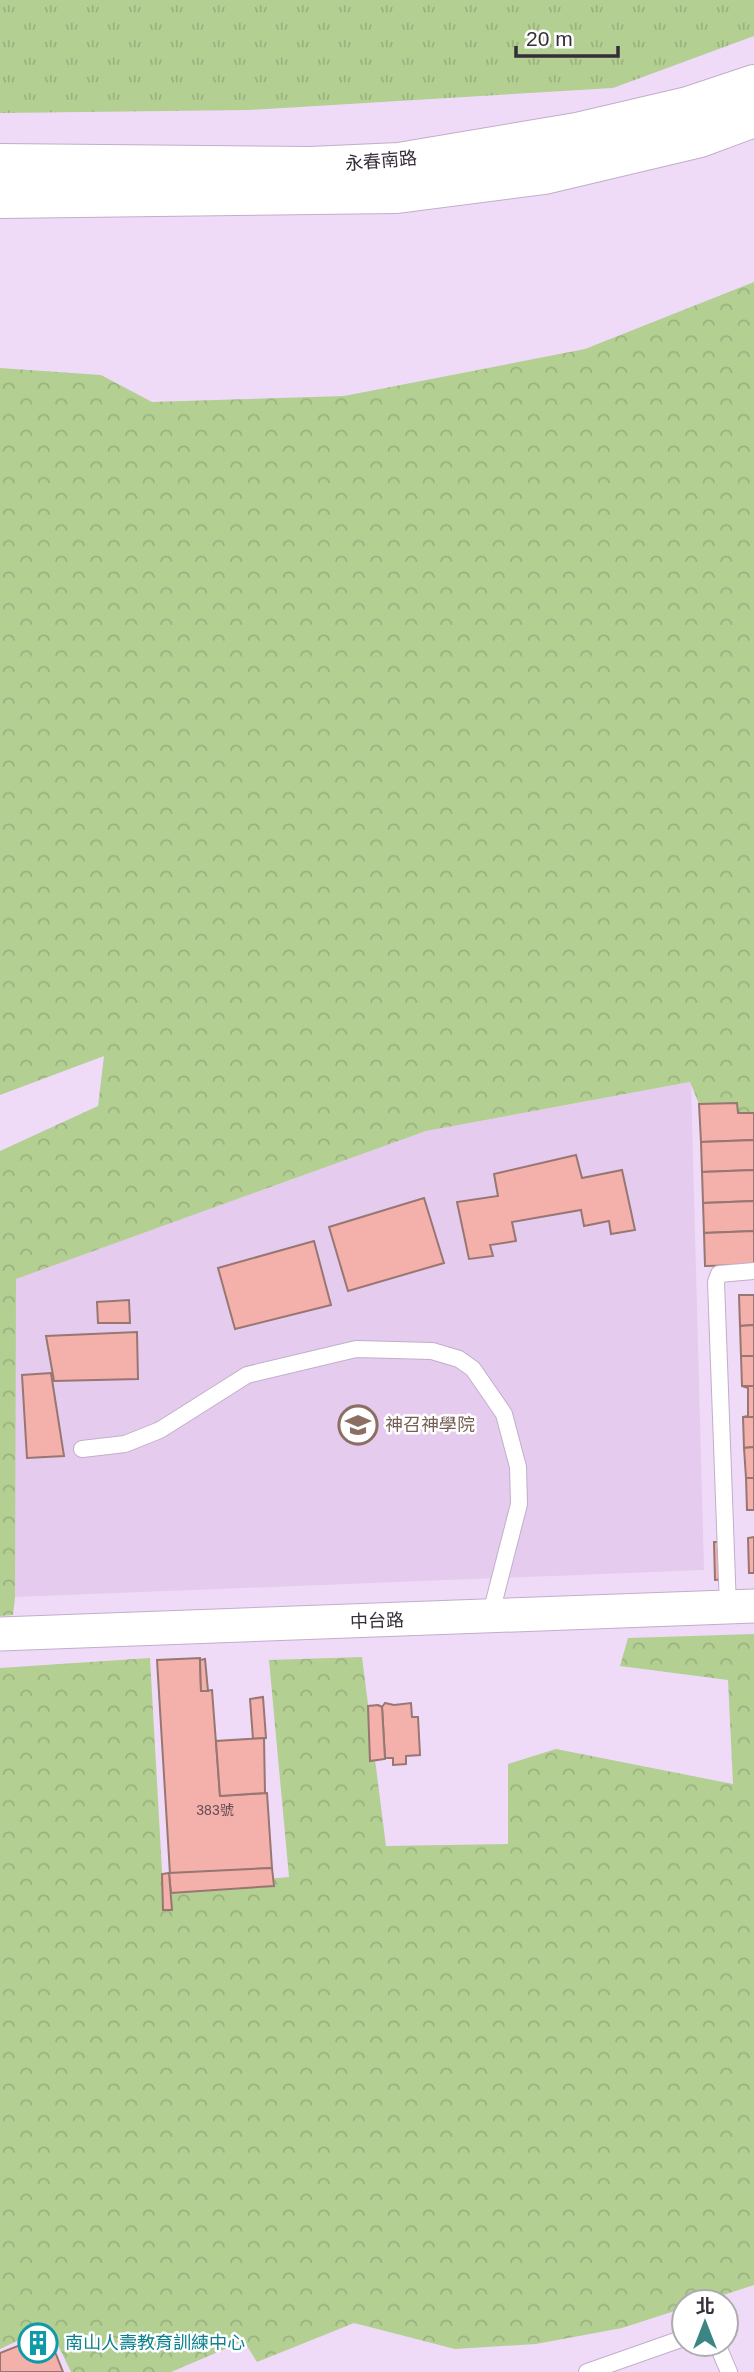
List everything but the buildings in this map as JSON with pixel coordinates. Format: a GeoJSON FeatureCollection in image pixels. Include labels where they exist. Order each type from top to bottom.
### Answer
{"type":"FeatureCollection","features":[{"type":"Feature","properties":{"kind":"street","name":"永春南路"},"geometry":{"type":"LineString","coordinates":[[694,122],[754,84]]}},
{"type":"Feature","properties":{"kind":"street","name":"永春南路"},"geometry":{"type":"LineString","coordinates":[[0,198],[398,178],[577,132],[754,118]]}},
{"type":"Feature","properties":{"kind":"street","name":"永春南路"},"geometry":{"type":"LineString","coordinates":[[0,163],[311,166],[398,178]]}},
{"type":"Feature","properties":{"kind":"street","name":"中台路"},"geometry":{"type":"LineString","coordinates":[[0,1634],[741,1607]]}},
{"type":"Feature","properties":{"kind":"lane"},"geometry":{"type":"LineString","coordinates":[[741,1607],[716,1282],[719,1274],[754,1271]]}},
{"type":"Feature","properties":{"kind":"lane"},"geometry":{"type":"LineString","coordinates":[[82,1449],[125,1444],[160,1430],[247,1375],[356,1349],[432,1351],[460,1359],[473,1369],[504,1414],[518,1467],[519,1504],[491,1617]]}},
{"type":"Feature","properties":{"kind":"lane"},"geometry":{"type":"LineString","coordinates":[[587,2372],[627,2365],[670,2345]]}},
{"type":"Feature","properties":{"kind":"shaded area","name":"神召神學院"},"geometry":{"type":"Polygon","coordinates":[[[691,1082],[704,1570],[15,1597],[15,1279],[426,1131],[691,1082]]]}},
{"type":"Feature","properties":{"kind":"green space"},"geometry":{"type":"Polygon","coordinates":[[[0,0],[754,0],[754,36],[613,88],[248,110],[0,113],[0,0]]]}},
{"type":"Feature","properties":{"kind":"green space"},"geometry":{"type":"Polygon","coordinates":[[[754,282],[754,1113],[738,1113],[737,1103],[699,1104],[690,1082],[426,1131],[16,1279],[15,1597],[13,1615],[0,1616],[0,1151],[98,1106],[104,1056],[0,1095],[0,368],[101,375],[152,402],[344,396],[585,349],[754,282]]]}},
{"type":"Feature","properties":{"kind":"green space"},"geometry":{"type":"Polygon","coordinates":[[[754,1634],[754,2285],[740,2290],[670,2288],[670,2313],[622,2328],[536,2344],[455,2349],[354,2323],[257,2362],[244,2341],[171,2372],[71,2372],[49,2326],[0,2349],[0,1668],[150,1658],[163,1889],[289,1877],[269,1660],[362,1657],[386,1846],[508,1844],[508,1764],[556,1749],[733,1784],[728,1680],[620,1666],[628,1638],[754,1634]]]}},
{"type":"Feature","properties":{"kind":"place","name":"神召神學院"},"geometry":{"type":"Point","coordinates":[358,1425]}},
{"type":"Feature","properties":{"kind":"place","name":"南山人壽教育訓練中心"},"geometry":{"type":"Point","coordinates":[38,2343]}}]}
